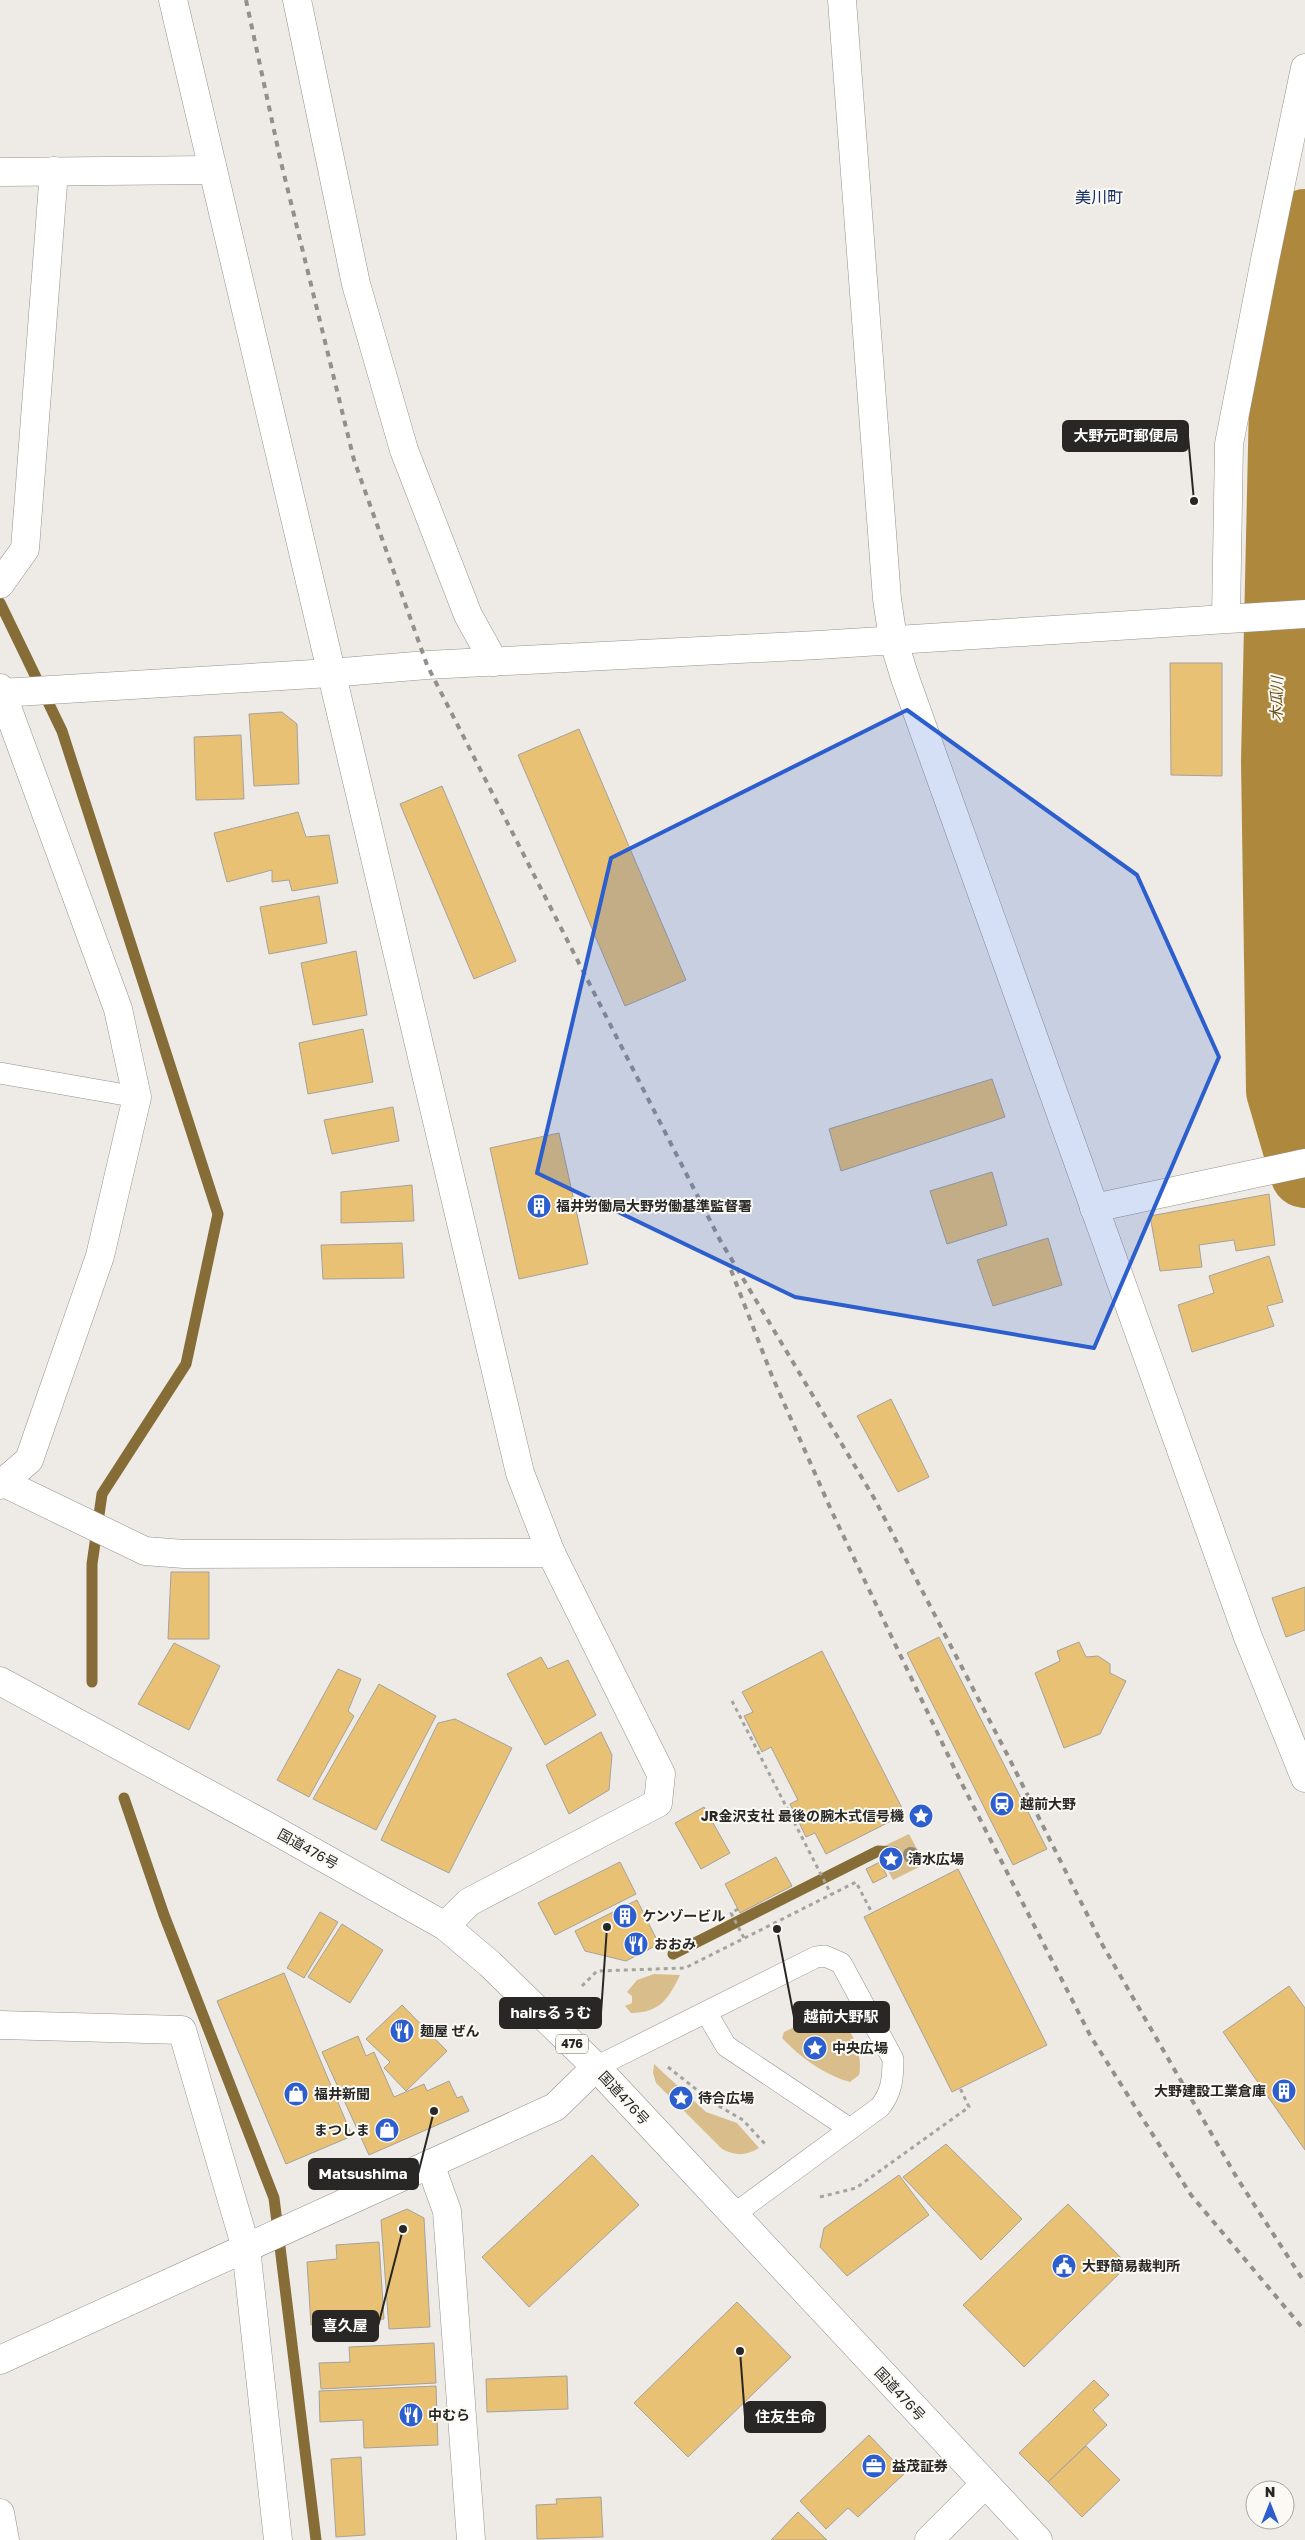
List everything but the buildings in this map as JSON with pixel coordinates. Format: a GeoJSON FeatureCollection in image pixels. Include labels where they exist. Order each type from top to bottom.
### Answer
{"type":"FeatureCollection","features":[{"type":"Feature","properties":{"kind":"main road"},"geometry":{"type":"LineString","coordinates":[[173,0],[211,170],[520,1473],[551,1552],[661,1774],[658,1803],[469,1902],[445,1926]]}},
{"type":"Feature","properties":{"kind":"main road"},"geometry":{"type":"LineString","coordinates":[[297,0],[356,284],[404,450],[468,615],[494,662]]}},
{"type":"Feature","properties":{"kind":"main road"},"geometry":{"type":"LineString","coordinates":[[842,0],[887,599],[893,640],[1248,1637],[1305,1777]]}},
{"type":"Feature","properties":{"kind":"main road"},"geometry":{"type":"LineString","coordinates":[[1237,618],[1229,444],[1305,68]]}},
{"type":"Feature","properties":{"kind":"main road"},"geometry":{"type":"LineString","coordinates":[[0,172],[211,170]]}},
{"type":"Feature","properties":{"kind":"main road"},"geometry":{"type":"LineString","coordinates":[[4,577],[25,549],[54,171]]}},
{"type":"Feature","properties":{"kind":"main road"},"geometry":{"type":"LineString","coordinates":[[551,1552],[184,1554],[145,1551],[1,1482],[29,1460],[36,1442],[100,1256],[137,1097],[118,1009],[7,691],[75,689],[427,665],[893,640],[1298,614]]}},
{"type":"Feature","properties":{"kind":"main road"},"geometry":{"type":"LineString","coordinates":[[1094,1208],[1305,1162]]}},
{"type":"Feature","properties":{"kind":"main road","name":"国道476号"},"geometry":{"type":"LineString","coordinates":[[0,1681],[260,1822],[445,1926],[490,1964],[596,2067],[1038,2540]]}},
{"type":"Feature","properties":{"kind":"main road"},"geometry":{"type":"LineString","coordinates":[[0,2025],[182,2030],[253,2245],[278,2540]]}},
{"type":"Feature","properties":{"kind":"main road"},"geometry":{"type":"LineString","coordinates":[[0,2360],[555,2107],[596,2067]]}},
{"type":"Feature","properties":{"kind":"main road"},"geometry":{"type":"LineString","coordinates":[[430,2164],[447,2211],[471,2540]]}},
{"type":"Feature","properties":{"kind":"main road"},"geometry":{"type":"LineString","coordinates":[[929,2540],[985,2484]]}},
{"type":"Feature","properties":{"kind":"main road"},"geometry":{"type":"LineString","coordinates":[[0,2513],[5,2540]]}},
{"type":"Feature","properties":{"kind":"lane"},"geometry":{"type":"LineString","coordinates":[[0,1073],[137,1097]]}},
{"type":"Feature","properties":{"kind":"lane"},"geometry":{"type":"LineString","coordinates":[[596,2067],[816,1957],[825,1956],[841,1963],[892,2060],[893,2072],[889,2096],[880,2107],[733,2215]]}},
{"type":"Feature","properties":{"kind":"lane"},"geometry":{"type":"LineString","coordinates":[[706,2012],[726,2046],[850,2129]]}},
{"type":"Feature","properties":{"kind":"path"},"geometry":{"type":"LineString","coordinates":[[732,1701],[832,1894]]}},
{"type":"Feature","properties":{"kind":"path"},"geometry":{"type":"LineString","coordinates":[[582,1986],[597,1971],[685,1968],[856,1882],[872,1913]]}},
{"type":"Feature","properties":{"kind":"path"},"geometry":{"type":"LineString","coordinates":[[738,1909],[731,1913],[744,1938]]}},
{"type":"Feature","properties":{"kind":"path"},"geometry":{"type":"LineString","coordinates":[[666,2065],[712,2102],[743,2120],[765,2144]]}},
{"type":"Feature","properties":{"kind":"path"},"geometry":{"type":"LineString","coordinates":[[820,2197],[856,2188],[969,2107],[960,2088]]}},
{"type":"Feature","properties":{"kind":"highlighted area"},"geometry":{"type":"Polygon","coordinates":[[[907,710],[1137,875],[1219,1057],[1094,1348],[795,1297],[537,1173],[611,858],[907,710]]]}},
{"type":"Feature","properties":{"kind":"shaded area"},"geometry":{"type":"Polygon","coordinates":[[[909,1834],[925,1864],[893,1880],[880,1856],[882,1847],[909,1834]]]}},
{"type":"Feature","properties":{"kind":"shaded area"},"geometry":{"type":"Polygon","coordinates":[[[654,1974],[680,1975],[672,1991],[662,2003],[649,2010],[631,2013],[625,2006],[632,2003],[632,1996],[627,1992],[637,1980],[654,1974]]]}},
{"type":"Feature","properties":{"kind":"shaded area"},"geometry":{"type":"Polygon","coordinates":[[[829,2014],[837,2017],[849,2030],[857,2048],[860,2067],[859,2075],[850,2082],[822,2070],[797,2052],[782,2038],[784,2032],[817,2016],[829,2014]]]}},
{"type":"Feature","properties":{"kind":"shaded area","name":"待合広場"},"geometry":{"type":"Polygon","coordinates":[[[654,2064],[706,2112],[737,2123],[759,2148],[750,2153],[741,2154],[731,2153],[722,2149],[656,2083],[653,2073],[654,2064]]]}},
{"type":"Feature","properties":{"kind":"waterway","name":"木瓜川"},"geometry":{"type":"LineString","coordinates":[[1305,224],[1292,275],[1285,359],[1276,761],[1281,1091],[1305,1173]]}},
{"type":"Feature","properties":{"kind":"waterway"},"geometry":{"type":"LineString","coordinates":[[0,603],[62,731],[218,1214],[186,1364],[102,1494],[92,1564],[92,1682]]}},
{"type":"Feature","properties":{"kind":"waterway"},"geometry":{"type":"LineString","coordinates":[[124,1798],[164,1915],[274,2198],[316,2540]]}},
{"type":"Feature","properties":{"kind":"waterway"},"geometry":{"type":"LineString","coordinates":[[673,1954],[878,1851],[894,1852]]}},
{"type":"Feature","properties":{"kind":"railway"},"geometry":{"type":"LineString","coordinates":[[246,0],[280,158],[354,460],[427,665],[720,1240],[874,1498],[1008,1756],[1102,1944],[1237,2178],[1305,2283]]}},
{"type":"Feature","properties":{"kind":"railway"},"geometry":{"type":"LineString","coordinates":[[731,1270],[772,1376],[832,1512],[958,1776],[1091,2037],[1191,2195],[1305,2331]]}},
{"type":"Feature","properties":{"kind":"place","name":"大野元町郵便局"},"geometry":{"type":"Point","coordinates":[1194,501]}},
{"type":"Feature","properties":{"kind":"place","name":"福井労働局大野労働基準監督署"},"geometry":{"type":"Point","coordinates":[539,1206]}},
{"type":"Feature","properties":{"kind":"place","name":"越前大野"},"geometry":{"type":"Point","coordinates":[1002,1804]}},
{"type":"Feature","properties":{"kind":"place","name":"JR金沢支社 最後の腕木式信号機"},"geometry":{"type":"Point","coordinates":[921,1816]}},
{"type":"Feature","properties":{"kind":"place","name":"清水広場"},"geometry":{"type":"Point","coordinates":[891,1859]}},
{"type":"Feature","properties":{"kind":"place","name":"ケンゾービル"},"geometry":{"type":"Point","coordinates":[625,1916]}},
{"type":"Feature","properties":{"kind":"place","name":"hairsるぅむ"},"geometry":{"type":"Point","coordinates":[607,1927]}},
{"type":"Feature","properties":{"kind":"place","name":"越前大野駅"},"geometry":{"type":"Point","coordinates":[777,1929]}},
{"type":"Feature","properties":{"kind":"place","name":"おおみ"},"geometry":{"type":"Point","coordinates":[636,1944]}},
{"type":"Feature","properties":{"kind":"place","name":"麺屋 ぜん"},"geometry":{"type":"Point","coordinates":[402,2031]}},
{"type":"Feature","properties":{"kind":"place","name":"中央広場"},"geometry":{"type":"Point","coordinates":[815,2048]}},
{"type":"Feature","properties":{"kind":"place","name":"大野建設工業倉庫"},"geometry":{"type":"Point","coordinates":[1284,2091]}},
{"type":"Feature","properties":{"kind":"place","name":"福井新聞"},"geometry":{"type":"Point","coordinates":[296,2094]}},
{"type":"Feature","properties":{"kind":"place","name":"待合広場"},"geometry":{"type":"Point","coordinates":[681,2098]}},
{"type":"Feature","properties":{"kind":"place","name":"Matsushima"},"geometry":{"type":"Point","coordinates":[434,2111]}},
{"type":"Feature","properties":{"kind":"place","name":"まつしま"},"geometry":{"type":"Point","coordinates":[387,2130]}},
{"type":"Feature","properties":{"kind":"place","name":"喜久屋"},"geometry":{"type":"Point","coordinates":[403,2229]}},
{"type":"Feature","properties":{"kind":"place","name":"大野簡易裁判所"},"geometry":{"type":"Point","coordinates":[1064,2266]}},
{"type":"Feature","properties":{"kind":"place","name":"住友生命"},"geometry":{"type":"Point","coordinates":[740,2351]}},
{"type":"Feature","properties":{"kind":"place","name":"中むら"},"geometry":{"type":"Point","coordinates":[411,2415]}},
{"type":"Feature","properties":{"kind":"place","name":"益茂証券"},"geometry":{"type":"Point","coordinates":[874,2466]}},
{"type":"Feature","properties":{"kind":"district","name":"美川町"},"geometry":{"type":"Point","coordinates":[1099,197]}}]}
